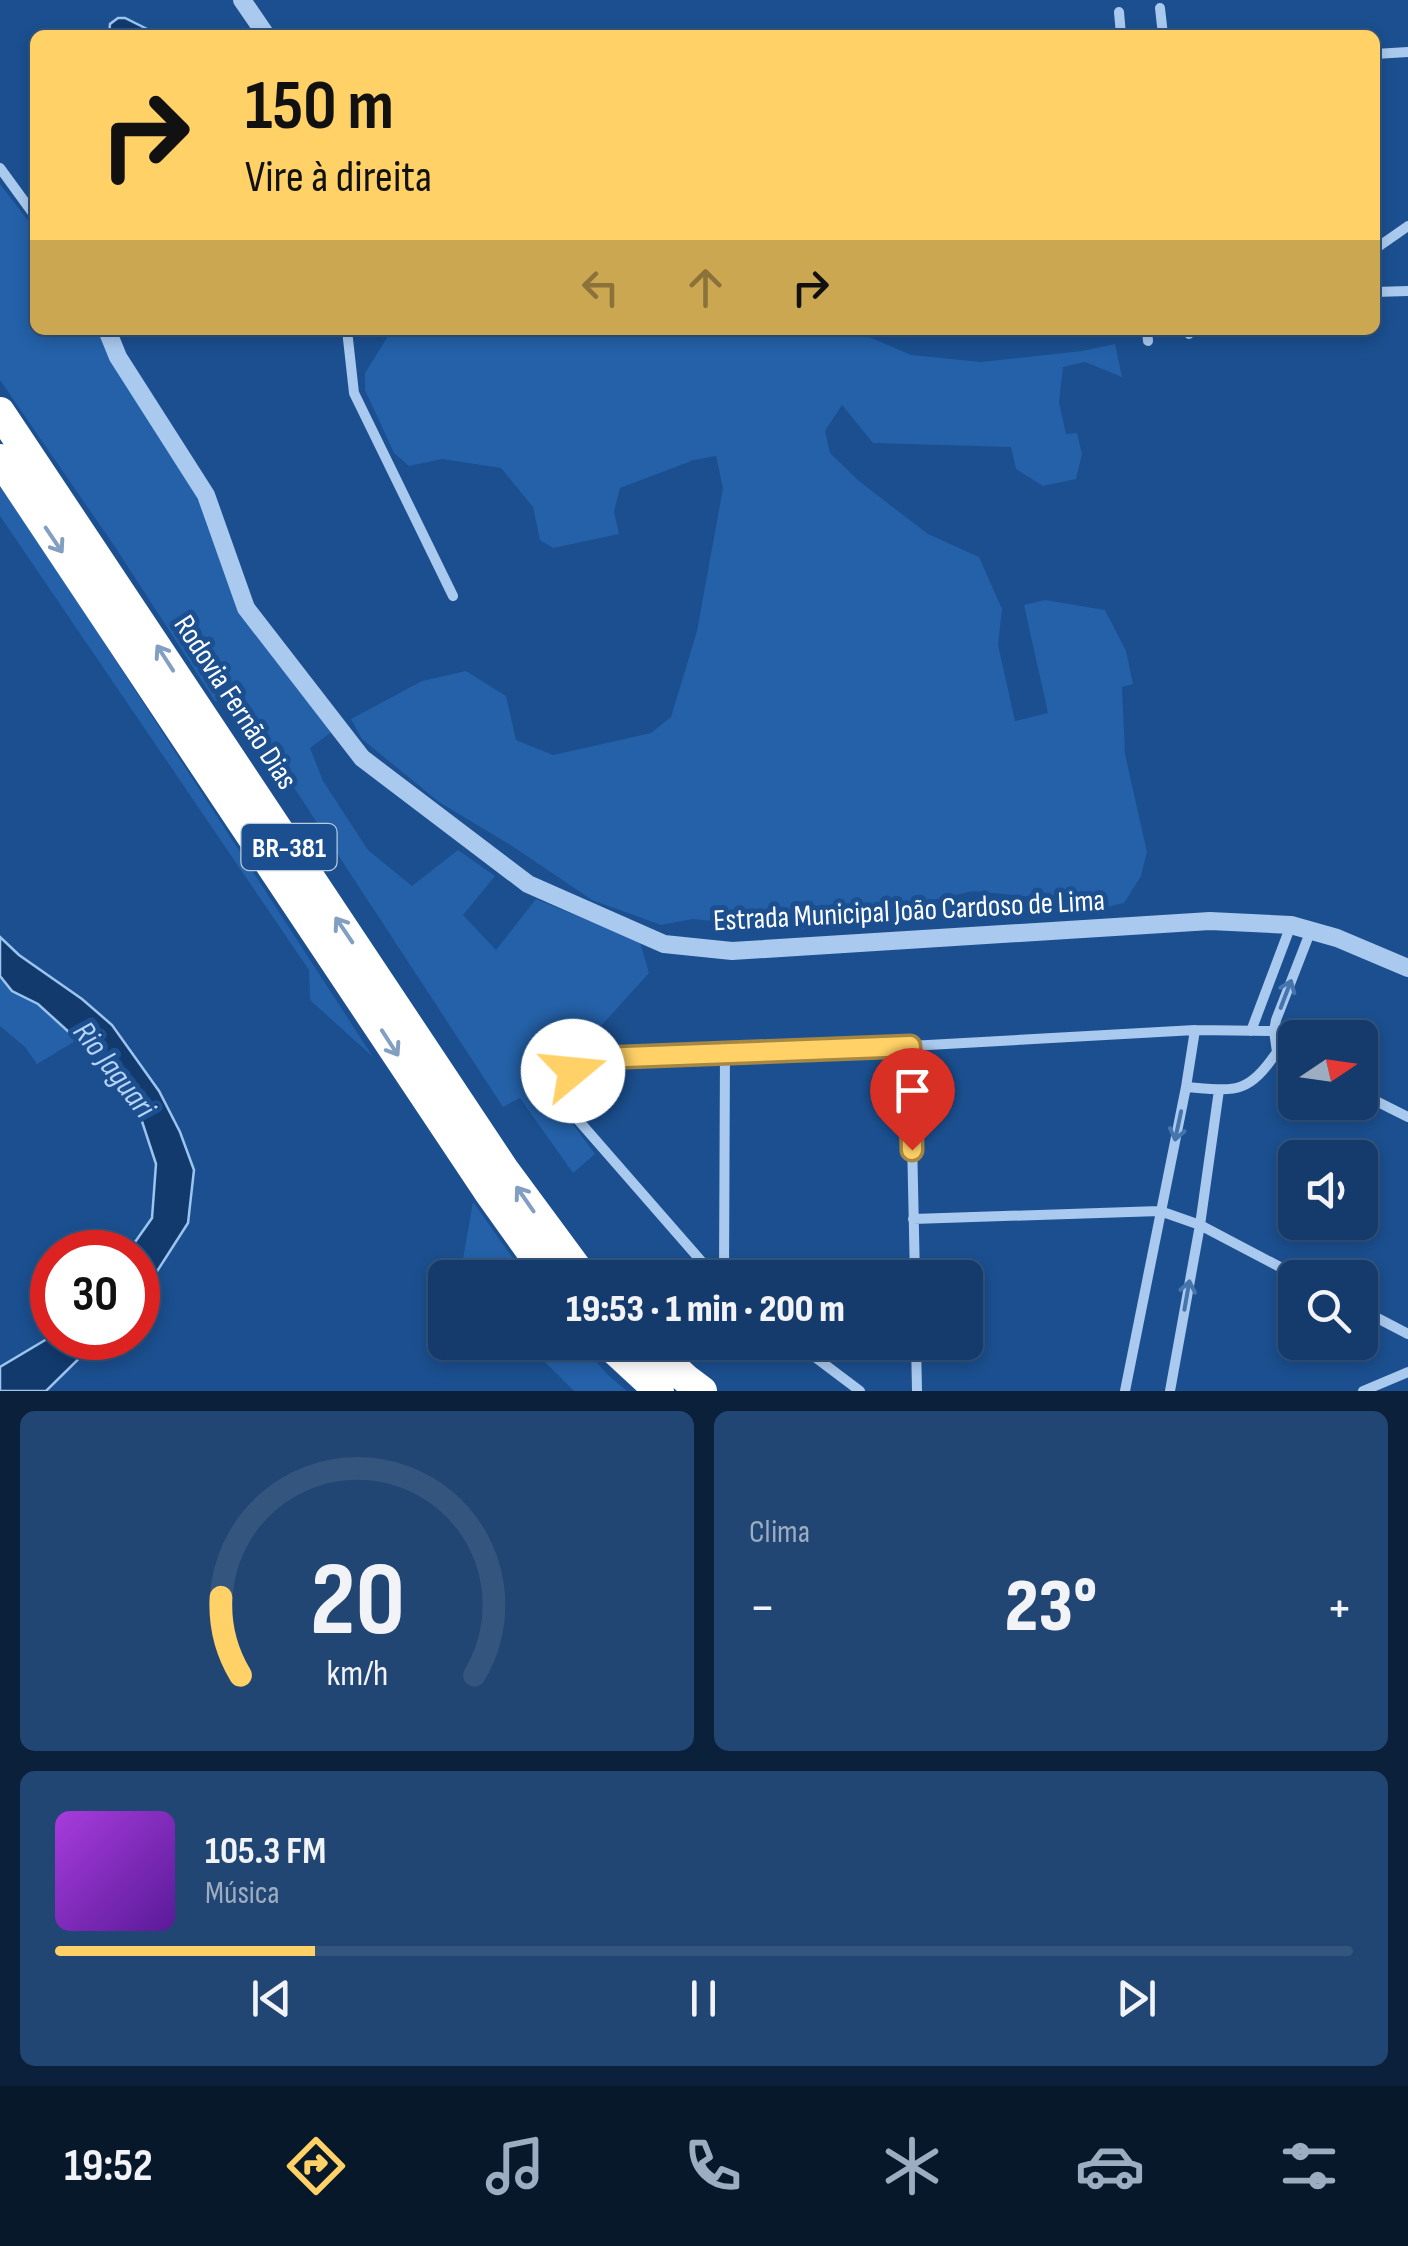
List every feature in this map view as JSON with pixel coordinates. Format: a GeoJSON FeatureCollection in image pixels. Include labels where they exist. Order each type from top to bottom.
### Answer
{"type":"FeatureCollection","features":[{"type":"Feature","properties":{"kind":"highway","name":"Rodovia Fernão Dias"},"geometry":{"type":"LineString","coordinates":[[0,412],[505,1171],[571,1260]]}},
{"type":"Feature","properties":{"kind":"highway","name":"Rodovia Fernão Dias"},"geometry":{"type":"LineString","coordinates":[[0,460],[537,1260]]}},
{"type":"Feature","properties":{"kind":"highway"},"geometry":{"type":"LineString","coordinates":[[625,1360],[659,1391]]}},
{"type":"Feature","properties":{"kind":"highway"},"geometry":{"type":"LineString","coordinates":[[665,1360],[702,1391]]}},
{"type":"Feature","properties":{"kind":"street"},"geometry":{"type":"LineString","coordinates":[[242,0],[263,30]]}},
{"type":"Feature","properties":{"kind":"street"},"geometry":{"type":"LineString","coordinates":[[1160,8],[1162,30]]}},
{"type":"Feature","properties":{"kind":"street"},"geometry":{"type":"LineString","coordinates":[[1119,12],[1121,30]]}},
{"type":"Feature","properties":{"kind":"street"},"geometry":{"type":"LineString","coordinates":[[1380,54],[1408,52]]}},
{"type":"Feature","properties":{"kind":"street"},"geometry":{"type":"LineString","coordinates":[[0,168],[30,209]]}},
{"type":"Feature","properties":{"kind":"street"},"geometry":{"type":"LineString","coordinates":[[1380,246],[1408,226]]}},
{"type":"Feature","properties":{"kind":"street"},"geometry":{"type":"LineString","coordinates":[[1380,292],[1408,291]]}},
{"type":"Feature","properties":{"kind":"street","name":"Estrada Municipal João Cardoso de Lima"},"geometry":{"type":"LineString","coordinates":[[110,335],[118,357],[206,495],[246,608],[257,623],[362,758],[528,884],[664,944],[732,950],[1210,921],[1291,925],[1337,938],[1408,968]]}},
{"type":"Feature","properties":{"kind":"street"},"geometry":{"type":"LineString","coordinates":[[348,335],[354,394],[453,596]]}},
{"type":"Feature","properties":{"kind":"street"},"geometry":{"type":"LineString","coordinates":[[1251,1031],[1291,925]]}},
{"type":"Feature","properties":{"kind":"street"},"geometry":{"type":"LineString","coordinates":[[1186,1086],[1233,1090],[1260,1076],[1277,1052],[1276,1020],[1311,930]]}},
{"type":"Feature","properties":{"kind":"street"},"geometry":{"type":"LineString","coordinates":[[700,1260],[579,1121],[564,1091],[573,1071],[599,1058],[1194,1030],[1274,1031]]}},
{"type":"Feature","properties":{"kind":"street"},"geometry":{"type":"LineString","coordinates":[[1126,1391],[1194,1030]]}},
{"type":"Feature","properties":{"kind":"street"},"geometry":{"type":"LineString","coordinates":[[910,1046],[915,1260]]}},
{"type":"Feature","properties":{"kind":"street"},"geometry":{"type":"LineString","coordinates":[[724,1260],[725,1051]]}},
{"type":"Feature","properties":{"kind":"street"},"geometry":{"type":"LineString","coordinates":[[1170,1391],[1220,1090]]}},
{"type":"Feature","properties":{"kind":"street"},"geometry":{"type":"LineString","coordinates":[[1378,1102],[1408,1117]]}},
{"type":"Feature","properties":{"kind":"street"},"geometry":{"type":"LineString","coordinates":[[914,1219],[1160,1211],[1200,1224],[1278,1266]]}},
{"type":"Feature","properties":{"kind":"street"},"geometry":{"type":"LineString","coordinates":[[1378,1318],[1408,1334]]}},
{"type":"Feature","properties":{"kind":"street"},"geometry":{"type":"LineString","coordinates":[[819,1360],[860,1391]]}},
{"type":"Feature","properties":{"kind":"street"},"geometry":{"type":"LineString","coordinates":[[916,1360],[917,1391]]}},
{"type":"Feature","properties":{"kind":"street"},"geometry":{"type":"LineString","coordinates":[[1363,1391],[1408,1372]]}},
{"type":"Feature","properties":{"kind":"shaded area"},"geometry":{"type":"Polygon","coordinates":[[[0,184],[30,223],[30,335],[103,335],[198,496],[241,612],[333,731],[310,748],[323,781],[368,850],[412,886],[458,850],[495,876],[463,915],[496,950],[536,899],[640,942],[649,973],[553,1079],[552,1096],[595,1154],[573,1173],[520,1098],[503,1107],[238,702],[215,701],[0,380],[0,184]]]}},
{"type":"Feature","properties":{"kind":"shaded area"},"geometry":{"type":"Polygon","coordinates":[[[389,335],[865,335],[911,355],[981,362],[1115,344],[1122,377],[1085,362],[1063,367],[1059,402],[1066,434],[1077,433],[1082,454],[1076,479],[1043,486],[1016,469],[1011,447],[873,443],[842,405],[825,431],[830,453],[859,481],[928,534],[979,557],[1002,609],[998,645],[1015,721],[1048,713],[1024,605],[1045,600],[1105,610],[1126,651],[1133,684],[1122,687],[1125,754],[1147,852],[1141,876],[1124,903],[1102,908],[1056,907],[1043,898],[973,891],[798,930],[693,919],[661,925],[592,900],[439,802],[362,739],[351,719],[422,681],[466,671],[506,696],[516,740],[553,755],[651,733],[671,717],[697,631],[723,488],[716,456],[694,460],[620,488],[614,512],[619,534],[553,548],[540,540],[533,507],[501,468],[442,459],[409,466],[394,453],[365,390],[365,373],[389,335]]]}},
{"type":"Feature","properties":{"kind":"shaded area"},"geometry":{"type":"Polygon","coordinates":[[[0,482],[373,1057],[310,1000],[309,970],[0,516],[0,482]]]}},
{"type":"Feature","properties":{"kind":"shaded area"},"geometry":{"type":"Polygon","coordinates":[[[0,976],[12,991],[38,1004],[77,1040],[37,1064],[25,1047],[0,1026],[0,976]]]}},
{"type":"Feature","properties":{"kind":"shaded area"},"geometry":{"type":"Polygon","coordinates":[[[473,1202],[514,1260],[463,1259],[473,1202]]]}},
{"type":"Feature","properties":{"kind":"shaded area"},"geometry":{"type":"Polygon","coordinates":[[[543,1360],[594,1360],[627,1391],[574,1391],[543,1360]]]}},
{"type":"Feature","properties":{"kind":"water"},"geometry":{"type":"Polygon","coordinates":[[[125,18],[147,29],[109,30],[110,24],[125,18]]]}},
{"type":"Feature","properties":{"kind":"water","name":"Rio Jaguari"},"geometry":{"type":"Polygon","coordinates":[[[0,937],[112,1025],[159,1091],[194,1170],[188,1223],[160,1267],[160,1230],[144,1230],[152,1218],[156,1164],[137,1106],[92,1053],[38,1004],[12,991],[0,976],[0,937]]]}},
{"type":"Feature","properties":{"kind":"water"},"geometry":{"type":"Polygon","coordinates":[[[30,1349],[30,1360],[78,1360],[46,1391],[0,1391],[0,1367],[30,1349]]]}},
{"type":"Feature","properties":{"kind":"route"},"geometry":{"type":"LineString","coordinates":[[573,1071],[599,1058],[910,1046],[912,1150]]}}]}
